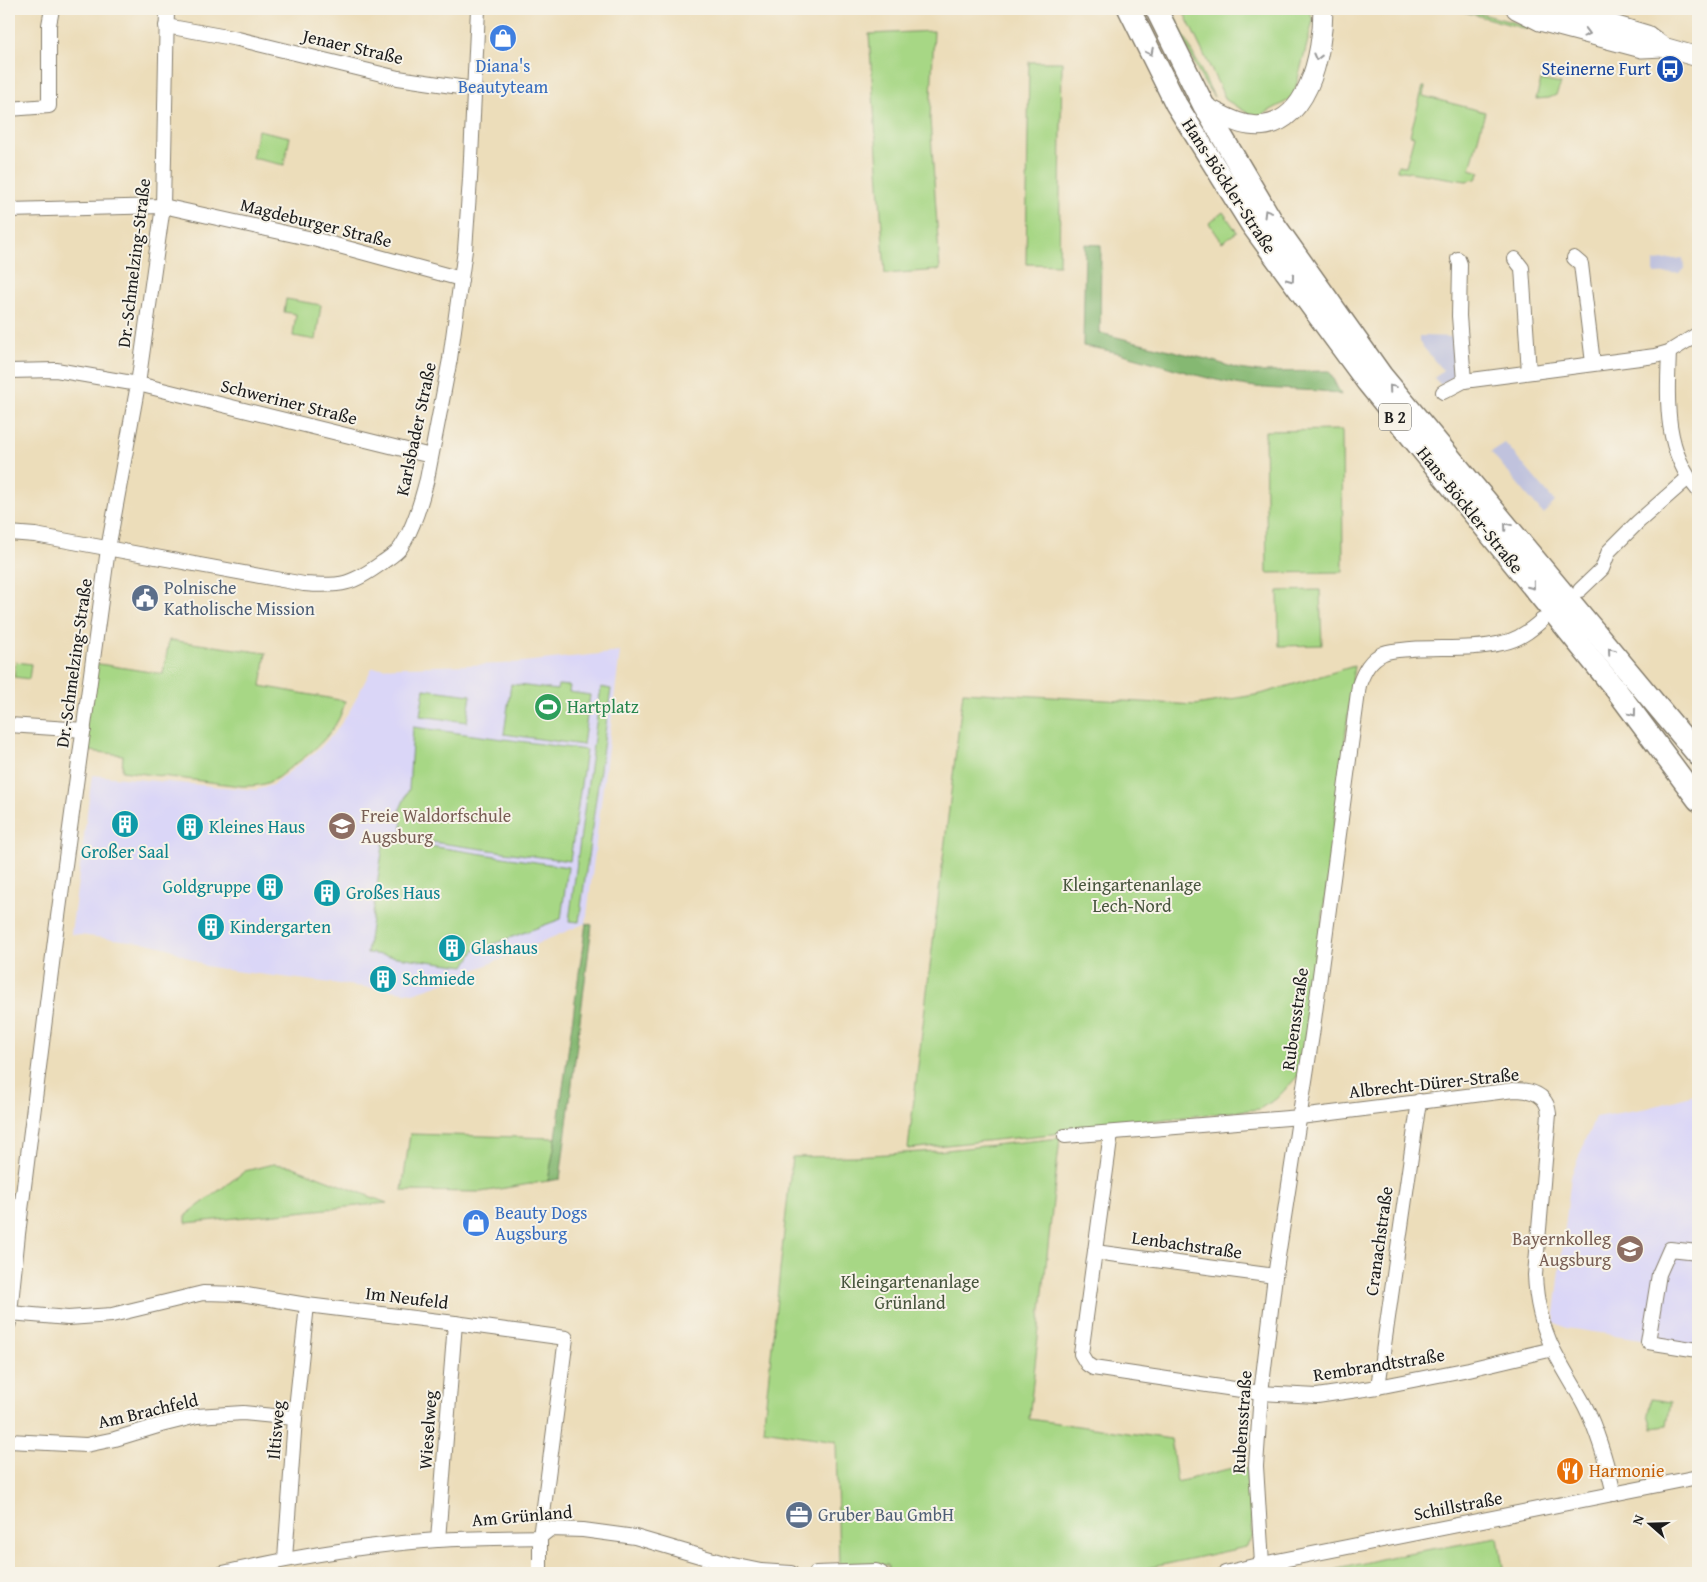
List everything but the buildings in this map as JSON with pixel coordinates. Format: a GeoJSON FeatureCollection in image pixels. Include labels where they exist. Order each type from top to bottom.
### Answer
{"type":"FeatureCollection","features":[{"type":"Feature","properties":{"kind":"main road","name":"Hans-Böckler-Straße"},"geometry":{"type":"LineString","coordinates":[[1129,9],[1176,104],[1251,224],[1367,382],[1617,692],[1698,800]]}},
{"type":"Feature","properties":{"kind":"main road","name":"Hans-Böckler-Straße"},"geometry":{"type":"LineString","coordinates":[[1158,11],[1204,106],[1272,221],[1382,376],[1698,755]]}},
{"type":"Feature","properties":{"kind":"street"},"geometry":{"type":"LineString","coordinates":[[9,109],[49,106],[49,25],[52,9]]}},
{"type":"Feature","properties":{"kind":"street","name":"Dr.-Schmelzing-Straße"},"geometry":{"type":"LineString","coordinates":[[9,1318],[13,1234],[108,549],[138,384],[162,206],[167,9]]}},
{"type":"Feature","properties":{"kind":"street","name":"Karlsbader Straße"},"geometry":{"type":"LineString","coordinates":[[9,533],[304,584],[322,585],[355,581],[400,549],[421,502],[450,359],[467,229],[478,9]]}},
{"type":"Feature","properties":{"kind":"street"},"geometry":{"type":"LineString","coordinates":[[1204,106],[1249,126],[1272,124],[1292,113],[1304,95],[1314,68],[1321,38],[1323,9]]}},
{"type":"Feature","properties":{"kind":"street"},"geometry":{"type":"LineString","coordinates":[[1516,9],[1540,21],[1635,46],[1663,47]]}},
{"type":"Feature","properties":{"kind":"street"},"geometry":{"type":"LineString","coordinates":[[1560,9],[1647,35],[1663,47],[1698,57]]}},
{"type":"Feature","properties":{"kind":"street","name":"Jenaer Straße"},"geometry":{"type":"LineString","coordinates":[[166,26],[271,47],[398,78],[473,89]]}},
{"type":"Feature","properties":{"kind":"street","name":"Magdeburger Straße"},"geometry":{"type":"LineString","coordinates":[[9,210],[162,206],[317,240],[461,279]]}},
{"type":"Feature","properties":{"kind":"street"},"geometry":{"type":"LineString","coordinates":[[1574,258],[1581,264],[1593,363]]}},
{"type":"Feature","properties":{"kind":"street"},"geometry":{"type":"LineString","coordinates":[[1458,259],[1460,264],[1459,316],[1464,381]]}},
{"type":"Feature","properties":{"kind":"street"},"geometry":{"type":"LineString","coordinates":[[1515,259],[1522,268],[1529,372]]}},
{"type":"Feature","properties":{"kind":"street"},"geometry":{"type":"LineString","coordinates":[[1444,392],[1464,381],[1655,356],[1669,352],[1698,334]]}},
{"type":"Feature","properties":{"kind":"street"},"geometry":{"type":"LineString","coordinates":[[1669,352],[1670,432],[1674,448],[1688,478],[1698,490]]}},
{"type":"Feature","properties":{"kind":"street","name":"Schweriner Straße"},"geometry":{"type":"LineString","coordinates":[[9,371],[56,370],[138,384],[431,456]]}},
{"type":"Feature","properties":{"kind":"street"},"geometry":{"type":"LineString","coordinates":[[1580,590],[1602,570],[1609,551],[1638,522],[1688,478]]}},
{"type":"Feature","properties":{"kind":"street","name":"Rubensstraße"},"geometry":{"type":"LineString","coordinates":[[1262,1564],[1256,1466],[1261,1393],[1275,1276],[1312,1034],[1359,685],[1364,671],[1373,660],[1384,653],[1409,649],[1468,647],[1502,643],[1522,636],[1542,620]]}},
{"type":"Feature","properties":{"kind":"street"},"geometry":{"type":"LineString","coordinates":[[9,726],[84,730]]}},
{"type":"Feature","properties":{"kind":"street","name":"Albrecht-Dürer-Straße"},"geometry":{"type":"LineString","coordinates":[[1065,1136],[1300,1117],[1520,1090],[1536,1093],[1546,1102],[1549,1114],[1535,1281],[1540,1314],[1553,1348],[1586,1408],[1600,1442],[1614,1494]]}},
{"type":"Feature","properties":{"kind":"street","name":"Cranachstraße"},"geometry":{"type":"LineString","coordinates":[[1378,1387],[1419,1101]]}},
{"type":"Feature","properties":{"kind":"street","name":"Rembrandtstraße"},"geometry":{"type":"LineString","coordinates":[[1111,1133],[1081,1354],[1087,1364],[1094,1368],[1261,1393],[1317,1396],[1378,1387],[1469,1369],[1553,1348]]}},
{"type":"Feature","properties":{"kind":"street"},"geometry":{"type":"LineString","coordinates":[[1698,1252],[1670,1248],[1659,1274],[1648,1342],[1698,1350]]}},
{"type":"Feature","properties":{"kind":"street","name":"Lenbachstraße"},"geometry":{"type":"LineString","coordinates":[[1095,1252],[1275,1276]]}},
{"type":"Feature","properties":{"kind":"street","name":"Im Neufeld"},"geometry":{"type":"LineString","coordinates":[[9,1318],[68,1318],[112,1315],[204,1293],[241,1294],[307,1305],[455,1322],[566,1338],[540,1537],[540,1573]]}},
{"type":"Feature","properties":{"kind":"street","name":"Iltisweg"},"geometry":{"type":"LineString","coordinates":[[285,1559],[295,1418],[307,1305]]}},
{"type":"Feature","properties":{"kind":"street","name":"Wieselweg"},"geometry":{"type":"LineString","coordinates":[[438,1540],[455,1322]]}},
{"type":"Feature","properties":{"kind":"street","name":"Am Brachfeld"},"geometry":{"type":"LineString","coordinates":[[9,1441],[86,1445],[115,1439],[197,1416],[243,1413],[295,1418]]}},
{"type":"Feature","properties":{"kind":"street","name":"Schillstraße"},"geometry":{"type":"LineString","coordinates":[[1225,1573],[1698,1477]]}},
{"type":"Feature","properties":{"kind":"street","name":"Am Grünland"},"geometry":{"type":"LineString","coordinates":[[223,1573],[285,1559],[376,1546],[438,1540],[540,1537],[550,1529],[583,1530],[635,1536],[727,1564],[791,1573]]}},
{"type":"Feature","properties":{"kind":"street"},"geometry":{"type":"LineString","coordinates":[[816,1573],[876,1571],[881,1573]]}},
{"type":"Feature","properties":{"kind":"shaded area"},"geometry":{"type":"Polygon","coordinates":[[[1683,258],[1684,269],[1679,273],[1654,274],[1654,261],[1683,258]]]}},
{"type":"Feature","properties":{"kind":"shaded area"},"geometry":{"type":"Polygon","coordinates":[[[1419,336],[1456,337],[1457,375],[1441,385],[1434,378],[1443,371],[1419,342],[1419,336]]]}},
{"type":"Feature","properties":{"kind":"shaded area"},"geometry":{"type":"Polygon","coordinates":[[[1505,443],[1555,502],[1543,514],[1491,452],[1505,443]]]}},
{"type":"Feature","properties":{"kind":"shaded area","name":"Freie Waldorfschule Augsburg"},"geometry":{"type":"Polygon","coordinates":[[[620,652],[586,923],[449,981],[413,993],[205,966],[168,948],[147,943],[71,934],[92,775],[256,790],[272,785],[319,749],[336,731],[350,710],[372,668],[503,664],[620,652]]]}},
{"type":"Feature","properties":{"kind":"shaded area","name":"Bayernkolleg Augsburg"},"geometry":{"type":"Polygon","coordinates":[[[1698,1094],[1698,1347],[1566,1328],[1554,1322],[1571,1176],[1595,1117],[1648,1108],[1698,1094]]]}},
{"type":"Feature","properties":{"kind":"green space"},"geometry":{"type":"Polygon","coordinates":[[[1168,9],[1171,9],[1214,97],[1203,81],[1168,9]]]}},
{"type":"Feature","properties":{"kind":"green space"},"geometry":{"type":"Polygon","coordinates":[[[1182,9],[1309,9],[1313,21],[1293,98],[1256,118],[1226,100],[1182,9]]]}},
{"type":"Feature","properties":{"kind":"green space"},"geometry":{"type":"Polygon","coordinates":[[[1454,9],[1463,9],[1527,26],[1526,29],[1454,9]]]}},
{"type":"Feature","properties":{"kind":"green space"},"geometry":{"type":"Polygon","coordinates":[[[934,31],[930,119],[940,270],[885,274],[869,34],[934,31]]]}},
{"type":"Feature","properties":{"kind":"green space"},"geometry":{"type":"Polygon","coordinates":[[[1029,62],[1062,62],[1059,265],[1026,264],[1029,62]]]}},
{"type":"Feature","properties":{"kind":"green space"},"geometry":{"type":"Polygon","coordinates":[[[1541,80],[1561,84],[1556,95],[1549,98],[1536,99],[1541,80]]]}},
{"type":"Feature","properties":{"kind":"green space"},"geometry":{"type":"Polygon","coordinates":[[[1423,87],[1425,87],[1423,96],[1485,112],[1470,169],[1480,172],[1476,179],[1466,181],[1397,170],[1398,165],[1406,166],[1414,136],[1410,135],[1423,87]]]}},
{"type":"Feature","properties":{"kind":"green space"},"geometry":{"type":"Polygon","coordinates":[[[258,130],[290,137],[284,165],[252,158],[258,130]]]}},
{"type":"Feature","properties":{"kind":"green space"},"geometry":{"type":"Polygon","coordinates":[[[1223,212],[1237,232],[1222,242],[1209,223],[1223,212]]]}},
{"type":"Feature","properties":{"kind":"green space"},"geometry":{"type":"Polygon","coordinates":[[[1085,244],[1101,245],[1100,333],[1210,360],[1238,369],[1260,372],[1329,371],[1341,395],[1326,391],[1240,385],[1121,353],[1083,346],[1085,244]]]}},
{"type":"Feature","properties":{"kind":"green space"},"geometry":{"type":"Polygon","coordinates":[[[286,299],[321,305],[316,340],[293,336],[296,314],[284,312],[286,299]]]}},
{"type":"Feature","properties":{"kind":"green space"},"geometry":{"type":"Polygon","coordinates":[[[1342,430],[1343,572],[1267,573],[1265,431],[1342,430]]]}},
{"type":"Feature","properties":{"kind":"green space"},"geometry":{"type":"Polygon","coordinates":[[[1320,590],[1322,645],[1279,646],[1278,591],[1320,590]]]}},
{"type":"Feature","properties":{"kind":"green space"},"geometry":{"type":"Polygon","coordinates":[[[169,640],[266,653],[261,686],[345,701],[342,712],[331,732],[315,749],[275,779],[264,784],[241,786],[122,771],[123,755],[81,750],[93,663],[163,674],[169,640]]]}},
{"type":"Feature","properties":{"kind":"green space"},"geometry":{"type":"Polygon","coordinates":[[[16,662],[31,664],[29,679],[14,677],[16,662]]]}},
{"type":"Feature","properties":{"kind":"green space","name":"Kleingartenanlage Lech-Nord"},"geometry":{"type":"Polygon","coordinates":[[[1354,666],[1303,1060],[1297,1077],[1276,1099],[1259,1109],[1064,1130],[1062,1133],[908,1149],[963,692],[1195,705],[1261,694],[1354,666]]]}},
{"type":"Feature","properties":{"kind":"green space","name":"Hartplatz"},"geometry":{"type":"Polygon","coordinates":[[[511,684],[557,690],[558,685],[570,686],[569,692],[590,695],[583,745],[504,734],[511,684]]]}},
{"type":"Feature","properties":{"kind":"green space"},"geometry":{"type":"Polygon","coordinates":[[[601,687],[611,689],[579,922],[569,921],[601,687]]]}},
{"type":"Feature","properties":{"kind":"green space"},"geometry":{"type":"Polygon","coordinates":[[[424,689],[471,695],[467,722],[420,716],[424,689]]]}},
{"type":"Feature","properties":{"kind":"green space"},"geometry":{"type":"Polygon","coordinates":[[[413,727],[586,750],[570,861],[403,838],[400,809],[409,789],[413,727]]]}},
{"type":"Feature","properties":{"kind":"green space"},"geometry":{"type":"Polygon","coordinates":[[[384,839],[568,867],[561,919],[474,951],[465,966],[367,953],[384,839]]]}},
{"type":"Feature","properties":{"kind":"green space"},"geometry":{"type":"Polygon","coordinates":[[[586,923],[592,925],[560,1179],[548,1181],[556,1138],[586,923]]]}},
{"type":"Feature","properties":{"kind":"green space"},"geometry":{"type":"Polygon","coordinates":[[[410,1134],[556,1138],[548,1181],[481,1192],[402,1191],[410,1134]]]}},
{"type":"Feature","properties":{"kind":"green space","name":"Kleingartenanlage Grünland"},"geometry":{"type":"Polygon","coordinates":[[[1060,1138],[1029,1419],[1171,1439],[1177,1482],[1228,1469],[1246,1467],[1253,1536],[1246,1547],[1125,1573],[890,1573],[887,1565],[839,1566],[836,1441],[763,1430],[792,1157],[855,1156],[937,1151],[1060,1138]]]}},
{"type":"Feature","properties":{"kind":"green space"},"geometry":{"type":"Polygon","coordinates":[[[273,1164],[291,1166],[387,1203],[186,1223],[186,1215],[245,1171],[273,1164]]]}},
{"type":"Feature","properties":{"kind":"green space"},"geometry":{"type":"Polygon","coordinates":[[[1651,1399],[1671,1402],[1667,1426],[1652,1428],[1648,1414],[1651,1399]]]}},
{"type":"Feature","properties":{"kind":"green space"},"geometry":{"type":"Polygon","coordinates":[[[1498,1538],[1504,1573],[1322,1573],[1402,1554],[1498,1538]]]}},
{"type":"Feature","properties":{"kind":"place","name":"Diana's Beautyteam"},"geometry":{"type":"Point","coordinates":[503,38]}},
{"type":"Feature","properties":{"kind":"place","name":"Steinerne Furt"},"geometry":{"type":"Point","coordinates":[1670,69]}},
{"type":"Feature","properties":{"kind":"place","name":"Polnische Katholische Mission"},"geometry":{"type":"Point","coordinates":[145,598]}},
{"type":"Feature","properties":{"kind":"place","name":"Hartplatz"},"geometry":{"type":"Point","coordinates":[548,707]}},
{"type":"Feature","properties":{"kind":"place","name":"Großer Saal"},"geometry":{"type":"Point","coordinates":[125,824]}},
{"type":"Feature","properties":{"kind":"place","name":"Freie Waldorfschule Augsburg"},"geometry":{"type":"Point","coordinates":[342,826]}},
{"type":"Feature","properties":{"kind":"place","name":"Kleines Haus"},"geometry":{"type":"Point","coordinates":[190,827]}},
{"type":"Feature","properties":{"kind":"place","name":"Goldgruppe"},"geometry":{"type":"Point","coordinates":[270,887]}},
{"type":"Feature","properties":{"kind":"place","name":"Großes Haus"},"geometry":{"type":"Point","coordinates":[327,893]}},
{"type":"Feature","properties":{"kind":"place","name":"Kindergarten"},"geometry":{"type":"Point","coordinates":[211,927]}},
{"type":"Feature","properties":{"kind":"place","name":"Glashaus"},"geometry":{"type":"Point","coordinates":[452,948]}},
{"type":"Feature","properties":{"kind":"place","name":"Schmiede"},"geometry":{"type":"Point","coordinates":[383,979]}},
{"type":"Feature","properties":{"kind":"place","name":"Beauty Dogs Augsburg"},"geometry":{"type":"Point","coordinates":[476,1223]}},
{"type":"Feature","properties":{"kind":"place","name":"Bayernkolleg Augsburg"},"geometry":{"type":"Point","coordinates":[1630,1249]}},
{"type":"Feature","properties":{"kind":"place","name":"Harmonie"},"geometry":{"type":"Point","coordinates":[1570,1471]}},
{"type":"Feature","properties":{"kind":"place","name":"Gruber Bau GmbH"},"geometry":{"type":"Point","coordinates":[799,1515]}}]}
